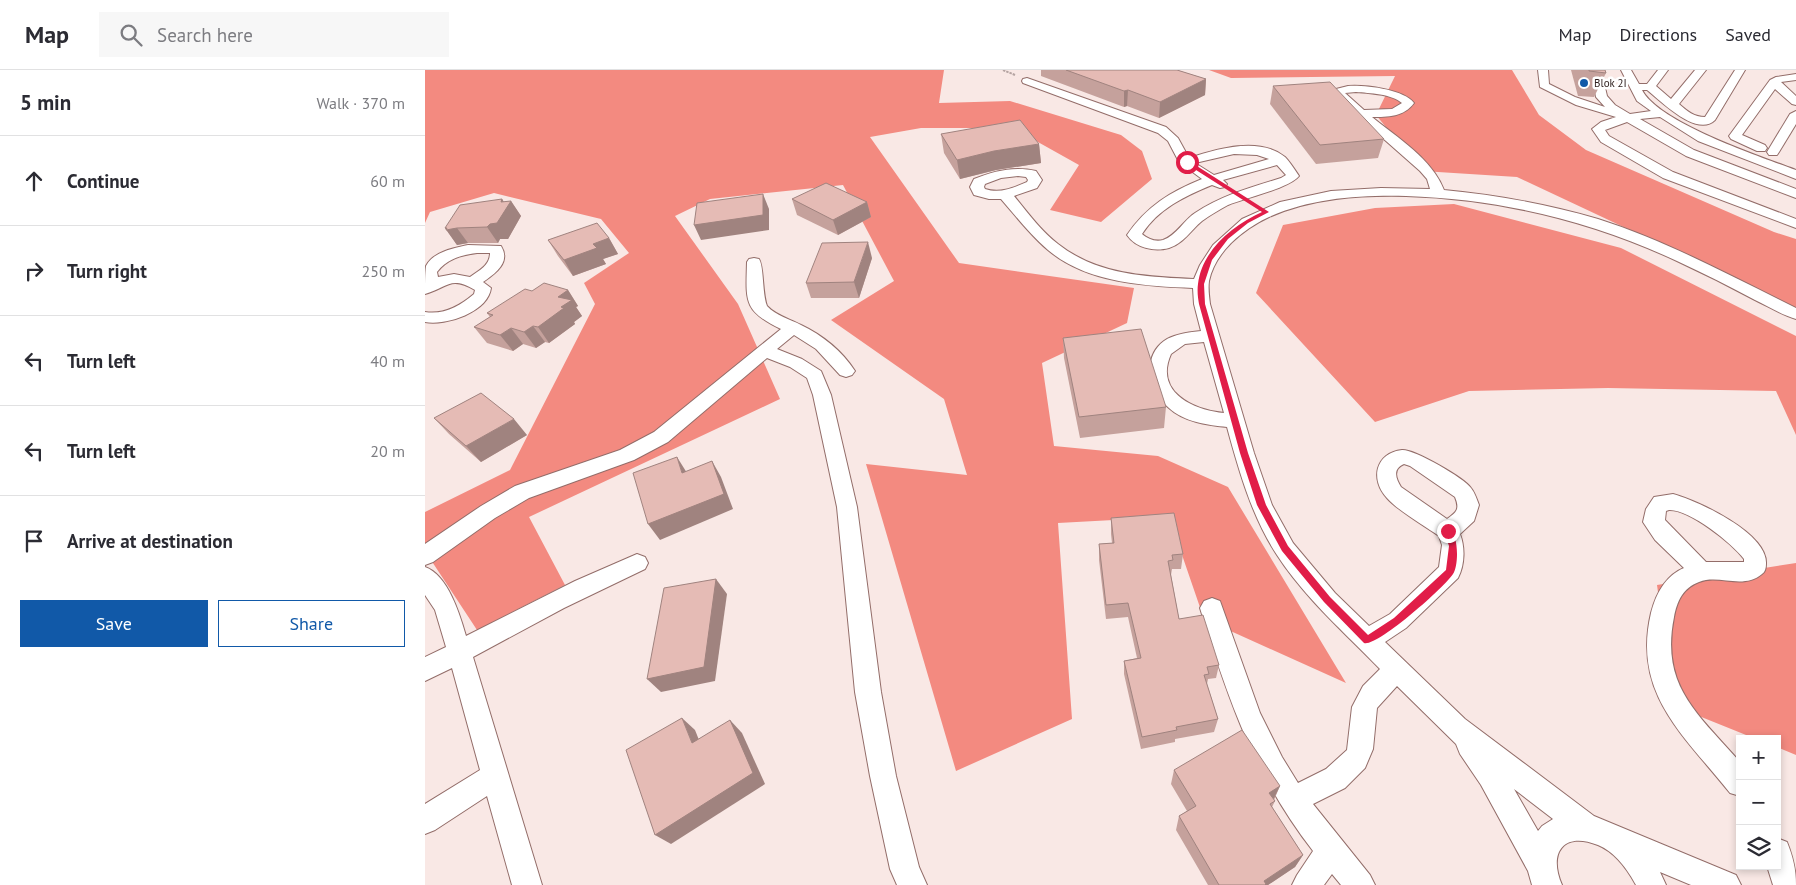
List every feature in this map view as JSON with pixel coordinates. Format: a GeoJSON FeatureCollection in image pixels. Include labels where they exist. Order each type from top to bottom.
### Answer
{"type":"FeatureCollection","features":[{"type":"Feature","properties":{"kind":"street"},"geometry":{"type":"LineString","coordinates":[[1543,70],[1544,85],[1557,93],[1570,100],[1627,117]]}},
{"type":"Feature","properties":{"kind":"street"},"geometry":{"type":"LineString","coordinates":[[1596,70],[1602,97],[1611,107],[1627,117],[1691,153],[1796,194]]}},
{"type":"Feature","properties":{"kind":"street"},"geometry":{"type":"LineString","coordinates":[[1626,70],[1641,100],[1660,114],[1702,138],[1796,175]]}},
{"type":"Feature","properties":{"kind":"street"},"geometry":{"type":"LineString","coordinates":[[1650,87],[1663,70]]}},
{"type":"Feature","properties":{"kind":"street"},"geometry":{"type":"LineString","coordinates":[[1673,104],[1701,70]]}},
{"type":"Feature","properties":{"kind":"street"},"geometry":{"type":"LineString","coordinates":[[1634,87],[1650,87],[1693,120],[1709,120],[1740,70]]}},
{"type":"Feature","properties":{"kind":"street"},"geometry":{"type":"LineString","coordinates":[[1788,158],[1745,142],[1735,136],[1774,82],[1796,77]]}},
{"type":"Feature","properties":{"kind":"street"},"geometry":{"type":"LineString","coordinates":[[1027,81],[1162,130],[1176,142],[1180,155],[1187,162],[1212,180],[1266,212]]}},
{"type":"Feature","properties":{"kind":"street"},"geometry":{"type":"LineString","coordinates":[[1774,82],[1796,102]]}},
{"type":"Feature","properties":{"kind":"street"},"geometry":{"type":"LineString","coordinates":[[1363,113],[1397,112],[1405,108],[1407,103],[1403,98],[1363,89],[1347,89],[1339,94],[1425,168],[1433,178],[1439,194]]}},
{"type":"Feature","properties":{"kind":"street"},"geometry":{"type":"LineString","coordinates":[[1660,114],[1627,117],[1609,122],[1598,129],[1605,139],[1668,176],[1796,224]]}},
{"type":"Feature","properties":{"kind":"street"},"geometry":{"type":"LineString","coordinates":[[1773,152],[1796,114]]}},
{"type":"Feature","properties":{"kind":"street"},"geometry":{"type":"LineString","coordinates":[[1187,162],[1216,154],[1243,150],[1267,152],[1280,160],[1293,176],[1286,181],[1238,195],[1199,216],[1168,244],[1146,243],[1134,235],[1145,220],[1171,200],[1212,180],[1280,160]]}},
{"type":"Feature","properties":{"kind":"street"},"geometry":{"type":"LineString","coordinates":[[1544,875],[1491,775],[1456,728],[1327,600],[1285,549],[1261,505],[1235,422],[1202,304],[1201,284],[1209,260],[1226,238],[1246,222],[1266,212],[1298,201],[1331,194],[1409,192],[1439,194],[1528,205],[1603,226],[1683,259],[1796,314]]}},
{"type":"Feature","properties":{"kind":"street"},"geometry":{"type":"LineString","coordinates":[[1005,194],[1037,232],[1056,250],[1076,261],[1102,272],[1133,279],[1201,284]]}},
{"type":"Feature","properties":{"kind":"street"},"geometry":{"type":"LineString","coordinates":[[1772,215],[1796,200]]}},
{"type":"Feature","properties":{"kind":"street"},"geometry":{"type":"LineString","coordinates":[[427,320],[449,315],[473,304],[482,295],[483,288],[474,281],[454,278],[429,286],[429,272],[434,264],[442,258],[461,250],[496,249],[498,254],[497,261],[491,269],[474,281]]}},
{"type":"Feature","properties":{"kind":"street"},"geometry":{"type":"LineString","coordinates":[[754,262],[753,291],[757,306],[768,318],[813,338],[826,348],[845,370]]}},
{"type":"Feature","properties":{"kind":"street"},"geometry":{"type":"LineString","coordinates":[[425,556],[488,512],[522,492],[601,462],[627,455],[661,437],[733,374],[766,351],[792,328]]}},
{"type":"Feature","properties":{"kind":"street"},"geometry":{"type":"LineString","coordinates":[[1211,336],[1182,339],[1169,346],[1161,357],[1158,371],[1166,396],[1181,409],[1201,417],[1235,422]]}},
{"type":"Feature","properties":{"kind":"street"},"geometry":{"type":"LineString","coordinates":[[766,351],[796,363],[815,375],[822,395],[847,507],[868,692],[883,776],[905,868],[911,885]]}},
{"type":"Feature","properties":{"kind":"street"},"geometry":{"type":"LineString","coordinates":[[1367,640],[1397,621],[1450,571],[1453,546],[1448,531]]}},
{"type":"Feature","properties":{"kind":"street"},"geometry":{"type":"LineString","coordinates":[[425,670],[541,607],[637,564]]}},
{"type":"Feature","properties":{"kind":"street"},"geometry":{"type":"LineString","coordinates":[[1699,570],[1677,584],[1666,598],[1658,656],[1664,683],[1684,716],[1737,780]]}},
{"type":"Feature","properties":{"kind":"street"},"geometry":{"type":"LineString","coordinates":[[425,576],[446,607],[527,885]]}},
{"type":"Feature","properties":{"kind":"street"},"geometry":{"type":"LineString","coordinates":[[1212,608],[1243,704],[1263,749],[1293,800],[1360,885]]}},
{"type":"Feature","properties":{"kind":"street"},"geometry":{"type":"LineString","coordinates":[[1293,800],[1343,774],[1357,758],[1362,737],[1363,713],[1372,692],[1398,670]]}},
{"type":"Feature","properties":{"kind":"street"},"geometry":{"type":"LineString","coordinates":[[1456,728],[1599,832],[1631,853],[1647,875],[1651,885]]}},
{"type":"Feature","properties":{"kind":"street"},"geometry":{"type":"LineString","coordinates":[[425,820],[496,774]]}},
{"type":"Feature","properties":{"kind":"street"},"geometry":{"type":"LineString","coordinates":[[1544,875],[1544,847],[1553,833],[1568,827],[1599,832],[1725,885]]}},
{"type":"Feature","properties":{"kind":"street"},"geometry":{"type":"LineString","coordinates":[[1307,885],[1331,850]]}},
{"type":"Feature","properties":{"kind":"street"},"geometry":{"type":"LineString","coordinates":[[1781,864],[1788,885]]}},
{"type":"Feature","properties":{"kind":"shaded area"},"geometry":{"type":"Polygon","coordinates":[[[425,70],[944,70],[939,103],[1010,101],[1121,135],[1142,151],[1152,179],[1101,222],[1050,210],[1079,165],[1013,128],[921,128],[870,137],[959,263],[1134,288],[1127,323],[1042,363],[1054,446],[1158,456],[1228,487],[1346,683],[1204,619],[1169,517],[1058,523],[1072,719],[956,771],[866,464],[967,475],[944,399],[831,320],[894,281],[843,185],[710,199],[675,216],[738,304],[780,399],[529,517],[565,585],[477,630],[425,551],[425,512],[510,470],[595,304],[584,283],[629,253],[601,219],[494,193],[430,212],[425,223],[425,70]]]}},
{"type":"Feature","properties":{"kind":"shaded area"},"geometry":{"type":"Polygon","coordinates":[[[1209,70],[1512,70],[1539,115],[1586,150],[1774,232],[1796,239],[1796,308],[1517,177],[1422,171],[1376,115],[1395,76],[1231,78],[1209,70]]]}},
{"type":"Feature","properties":{"kind":"shaded area"},"geometry":{"type":"Polygon","coordinates":[[[1454,204],[1621,248],[1796,336],[1796,435],[1776,391],[1608,388],[1469,391],[1375,422],[1256,293],[1283,225],[1375,208],[1454,204]]]}},
{"type":"Feature","properties":{"kind":"shaded area"},"geometry":{"type":"Polygon","coordinates":[[[1796,563],[1796,755],[1781,749],[1781,735],[1746,735],[1674,706],[1657,585],[1796,563]]]}},
{"type":"Feature","properties":{"kind":"building"},"geometry":{"type":"Polygon","coordinates":[[[1066,70],[1177,70],[1206,79],[1160,102],[1066,70]]]}},
{"type":"Feature","properties":{"kind":"building"},"geometry":{"type":"Polygon","coordinates":[[[1605,70],[1606,73],[1589,71],[1605,70]]]}},
{"type":"Feature","properties":{"kind":"building"},"geometry":{"type":"Polygon","coordinates":[[[1330,82],[1384,139],[1320,145],[1273,86],[1330,82]]]}},
{"type":"Feature","properties":{"kind":"building"},"geometry":{"type":"Polygon","coordinates":[[[1020,120],[1039,144],[994,151],[957,160],[941,134],[1020,120]]]}},
{"type":"Feature","properties":{"kind":"building"},"geometry":{"type":"Polygon","coordinates":[[[826,183],[867,202],[833,220],[792,199],[826,183]]]}},
{"type":"Feature","properties":{"kind":"building"},"geometry":{"type":"Polygon","coordinates":[[[763,194],[763,215],[694,225],[697,203],[763,194]]]}},
{"type":"Feature","properties":{"kind":"building"},"geometry":{"type":"Polygon","coordinates":[[[502,199],[501,202],[511,201],[497,223],[490,224],[487,227],[446,230],[447,228],[445,228],[460,205],[502,199]]]}},
{"type":"Feature","properties":{"kind":"building"},"geometry":{"type":"Polygon","coordinates":[[[597,223],[609,238],[593,244],[597,248],[564,260],[548,240],[597,223]]]}},
{"type":"Feature","properties":{"kind":"building"},"geometry":{"type":"Polygon","coordinates":[[[868,242],[854,282],[806,283],[822,243],[868,242]]]}},
{"type":"Feature","properties":{"kind":"building"},"geometry":{"type":"Polygon","coordinates":[[[544,283],[568,290],[558,297],[572,300],[538,327],[533,326],[524,332],[511,328],[500,335],[474,327],[493,315],[487,313],[525,289],[532,291],[544,283]]]}},
{"type":"Feature","properties":{"kind":"building"},"geometry":{"type":"Polygon","coordinates":[[[1141,329],[1166,407],[1079,417],[1063,338],[1141,329]]]}},
{"type":"Feature","properties":{"kind":"building"},"geometry":{"type":"Polygon","coordinates":[[[481,393],[514,419],[466,446],[434,418],[481,393]]]}},
{"type":"Feature","properties":{"kind":"building"},"geometry":{"type":"Polygon","coordinates":[[[677,457],[682,473],[712,461],[724,494],[648,524],[633,473],[677,457]]]}},
{"type":"Feature","properties":{"kind":"building"},"geometry":{"type":"Polygon","coordinates":[[[1174,513],[1183,554],[1172,555],[1173,560],[1168,561],[1179,619],[1203,615],[1219,665],[1207,667],[1209,674],[1204,675],[1218,719],[1176,727],[1177,730],[1142,737],[1124,661],[1141,658],[1128,603],[1106,605],[1099,544],[1114,543],[1111,518],[1174,513]]]}},
{"type":"Feature","properties":{"kind":"building"},"geometry":{"type":"Polygon","coordinates":[[[716,579],[704,667],[647,679],[664,588],[716,579]]]}},
{"type":"Feature","properties":{"kind":"building"},"geometry":{"type":"Polygon","coordinates":[[[682,718],[692,743],[730,720],[753,773],[655,835],[626,750],[682,718]]]}},
{"type":"Feature","properties":{"kind":"building"},"geometry":{"type":"Polygon","coordinates":[[[1242,730],[1280,786],[1269,793],[1275,801],[1270,804],[1303,855],[1264,881],[1265,885],[1219,885],[1179,816],[1196,806],[1174,770],[1242,730]]]}},
{"type":"Feature","properties":{"kind":"place","name":"Blok 2I"},"geometry":{"type":"Point","coordinates":[1584,83]}},
{"type":"Feature","properties":{"kind":"route"},"geometry":{"type":"LineString","coordinates":[[1187,162],[1212,180],[1266,212],[1246,222],[1226,238],[1209,260],[1201,284],[1202,304],[1244,453],[1261,505],[1285,549],[1327,600],[1367,640],[1397,621],[1431,591],[1450,571],[1453,546],[1448,531]]}}]}
